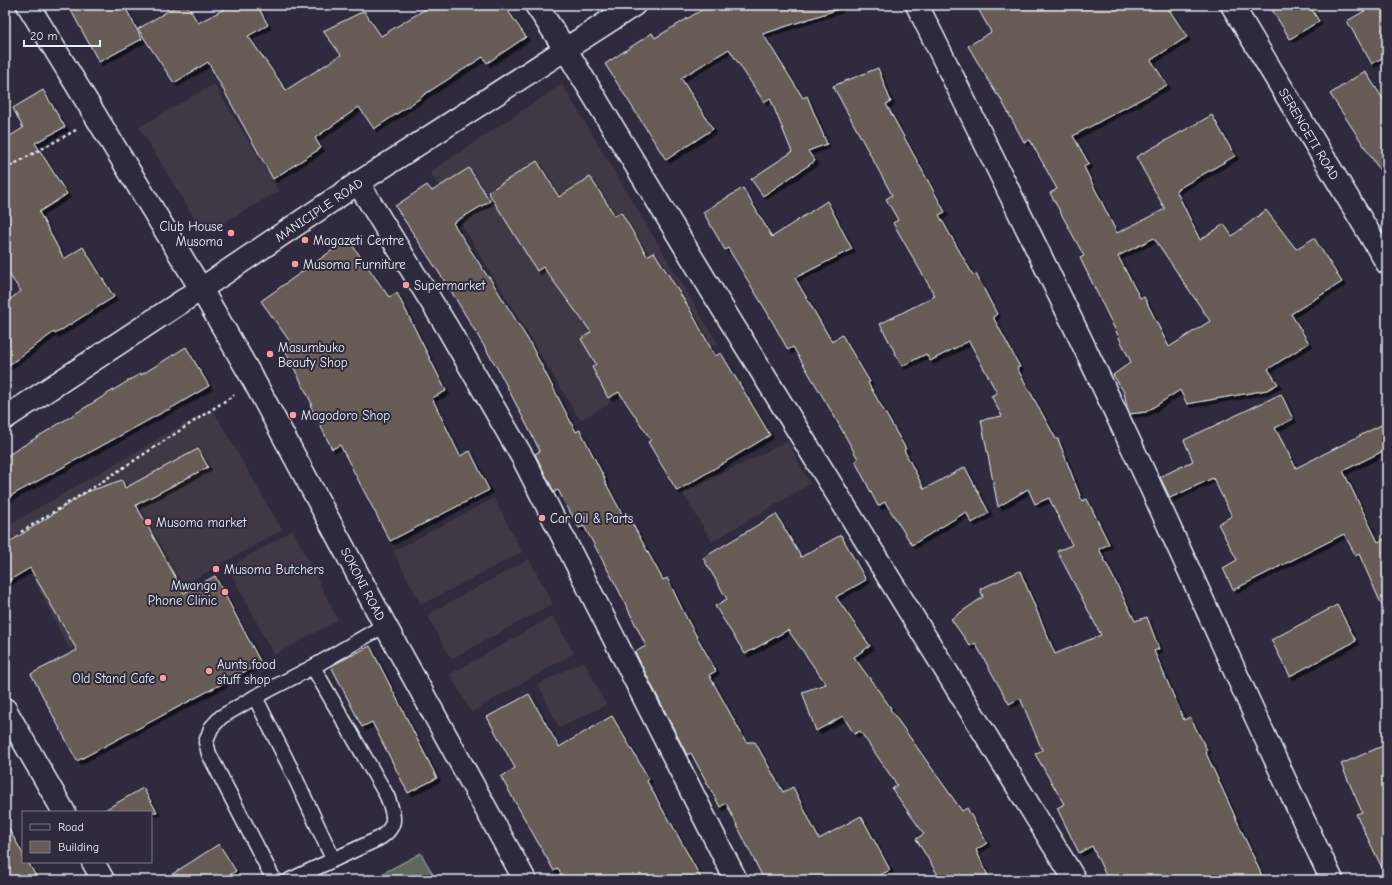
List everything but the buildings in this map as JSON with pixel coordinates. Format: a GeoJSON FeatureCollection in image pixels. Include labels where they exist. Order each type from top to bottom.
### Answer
{"type":"FeatureCollection","features":[{"type":"Feature","properties":{"kind":"street","name":"SOKONI ROAD"},"geometry":{"type":"LineString","coordinates":[[28,5],[201,289],[254,381],[385,625],[525,880]]}},
{"type":"Feature","properties":{"kind":"street"},"geometry":{"type":"LineString","coordinates":[[536,5],[566,50],[1075,880]]}},
{"type":"Feature","properties":{"kind":"street","name":"MANICIPLE ROAD"},"geometry":{"type":"LineString","coordinates":[[5,418],[201,289],[358,183],[634,5]]}},
{"type":"Feature","properties":{"kind":"street"},"geometry":{"type":"LineString","coordinates":[[917,5],[1130,441],[1285,783],[1332,880]]}},
{"type":"Feature","properties":{"kind":"street","name":"SERENGETI ROAD"},"geometry":{"type":"LineString","coordinates":[[1232,5],[1387,263]]}},
{"type":"Feature","properties":{"kind":"street"},"geometry":{"type":"LineString","coordinates":[[358,183],[447,327],[524,460],[736,880]]}},
{"type":"Feature","properties":{"kind":"street"},"geometry":{"type":"LineString","coordinates":[[5,709],[63,811]]}},
{"type":"Feature","properties":{"kind":"street"},"geometry":{"type":"LineString","coordinates":[[94,863],[103,880]]}},
{"type":"Feature","properties":{"kind":"lane"},"geometry":{"type":"LineString","coordinates":[[274,880],[209,754],[206,742],[211,728],[221,717],[255,697],[313,667],[385,625]]}},
{"type":"Feature","properties":{"kind":"lane"},"geometry":{"type":"LineString","coordinates":[[290,880],[378,839],[387,833],[394,824],[393,809],[387,796],[313,667]]}},
{"type":"Feature","properties":{"kind":"lane"},"geometry":{"type":"LineString","coordinates":[[255,697],[293,773],[333,859]]}},
{"type":"Feature","properties":{"kind":"path"},"geometry":{"type":"LineString","coordinates":[[5,169],[98,118]]}},
{"type":"Feature","properties":{"kind":"path"},"geometry":{"type":"LineString","coordinates":[[20,532],[97,485],[254,381]]}},
{"type":"Feature","properties":{"kind":"shaded area"},"geometry":{"type":"Polygon","coordinates":[[[214,84],[279,191],[204,234],[139,127],[214,84]]]}},
{"type":"Feature","properties":{"kind":"shaded area"},"geometry":{"type":"Polygon","coordinates":[[[562,84],[718,344],[580,420],[430,172],[562,84]]]}},
{"type":"Feature","properties":{"kind":"shaded area"},"geometry":{"type":"Polygon","coordinates":[[[212,408],[282,530],[69,649],[7,526],[212,408]]]}},
{"type":"Feature","properties":{"kind":"shaded area"},"geometry":{"type":"Polygon","coordinates":[[[788,441],[810,484],[712,542],[683,493],[788,441]]]}},
{"type":"Feature","properties":{"kind":"shaded area"},"geometry":{"type":"Polygon","coordinates":[[[494,498],[522,552],[421,605],[393,551],[494,498]]]}},
{"type":"Feature","properties":{"kind":"shaded area"},"geometry":{"type":"Polygon","coordinates":[[[293,530],[338,620],[274,655],[228,568],[293,530]]]}},
{"type":"Feature","properties":{"kind":"shaded area"},"geometry":{"type":"Polygon","coordinates":[[[529,559],[553,604],[451,659],[427,615],[529,559]]]}},
{"type":"Feature","properties":{"kind":"shaded area"},"geometry":{"type":"Polygon","coordinates":[[[553,616],[574,653],[471,712],[450,674],[553,616]]]}},
{"type":"Feature","properties":{"kind":"shaded area"},"geometry":{"type":"Polygon","coordinates":[[[584,661],[606,705],[559,728],[538,684],[584,661]]]}},
{"type":"Feature","properties":{"kind":"green space"},"geometry":{"type":"Polygon","coordinates":[[[421,853],[436,880],[370,880],[421,853]]]}},
{"type":"Feature","properties":{"kind":"place","name":"Club House Musoma"},"geometry":{"type":"Point","coordinates":[231,233]}},
{"type":"Feature","properties":{"kind":"place","name":"Magazeti Centre"},"geometry":{"type":"Point","coordinates":[305,240]}},
{"type":"Feature","properties":{"kind":"place","name":"Musoma Furniture"},"geometry":{"type":"Point","coordinates":[295,264]}},
{"type":"Feature","properties":{"kind":"place","name":"Supermarket"},"geometry":{"type":"Point","coordinates":[406,285]}},
{"type":"Feature","properties":{"kind":"place","name":"Masumbuko Beauty Shop"},"geometry":{"type":"Point","coordinates":[270,354]}},
{"type":"Feature","properties":{"kind":"place","name":"Magodoro Shop"},"geometry":{"type":"Point","coordinates":[293,415]}},
{"type":"Feature","properties":{"kind":"place","name":"Car Oil & Parts"},"geometry":{"type":"Point","coordinates":[542,518]}},
{"type":"Feature","properties":{"kind":"place","name":"Musoma market"},"geometry":{"type":"Point","coordinates":[148,522]}},
{"type":"Feature","properties":{"kind":"place","name":"Musoma Butchers"},"geometry":{"type":"Point","coordinates":[216,569]}},
{"type":"Feature","properties":{"kind":"place","name":"Mwanga Phone Clinic"},"geometry":{"type":"Point","coordinates":[225,592]}},
{"type":"Feature","properties":{"kind":"place","name":"Aunts food stuff shop"},"geometry":{"type":"Point","coordinates":[209,671]}},
{"type":"Feature","properties":{"kind":"place","name":"Old Stand Cafe"},"geometry":{"type":"Point","coordinates":[163,678]}}]}
